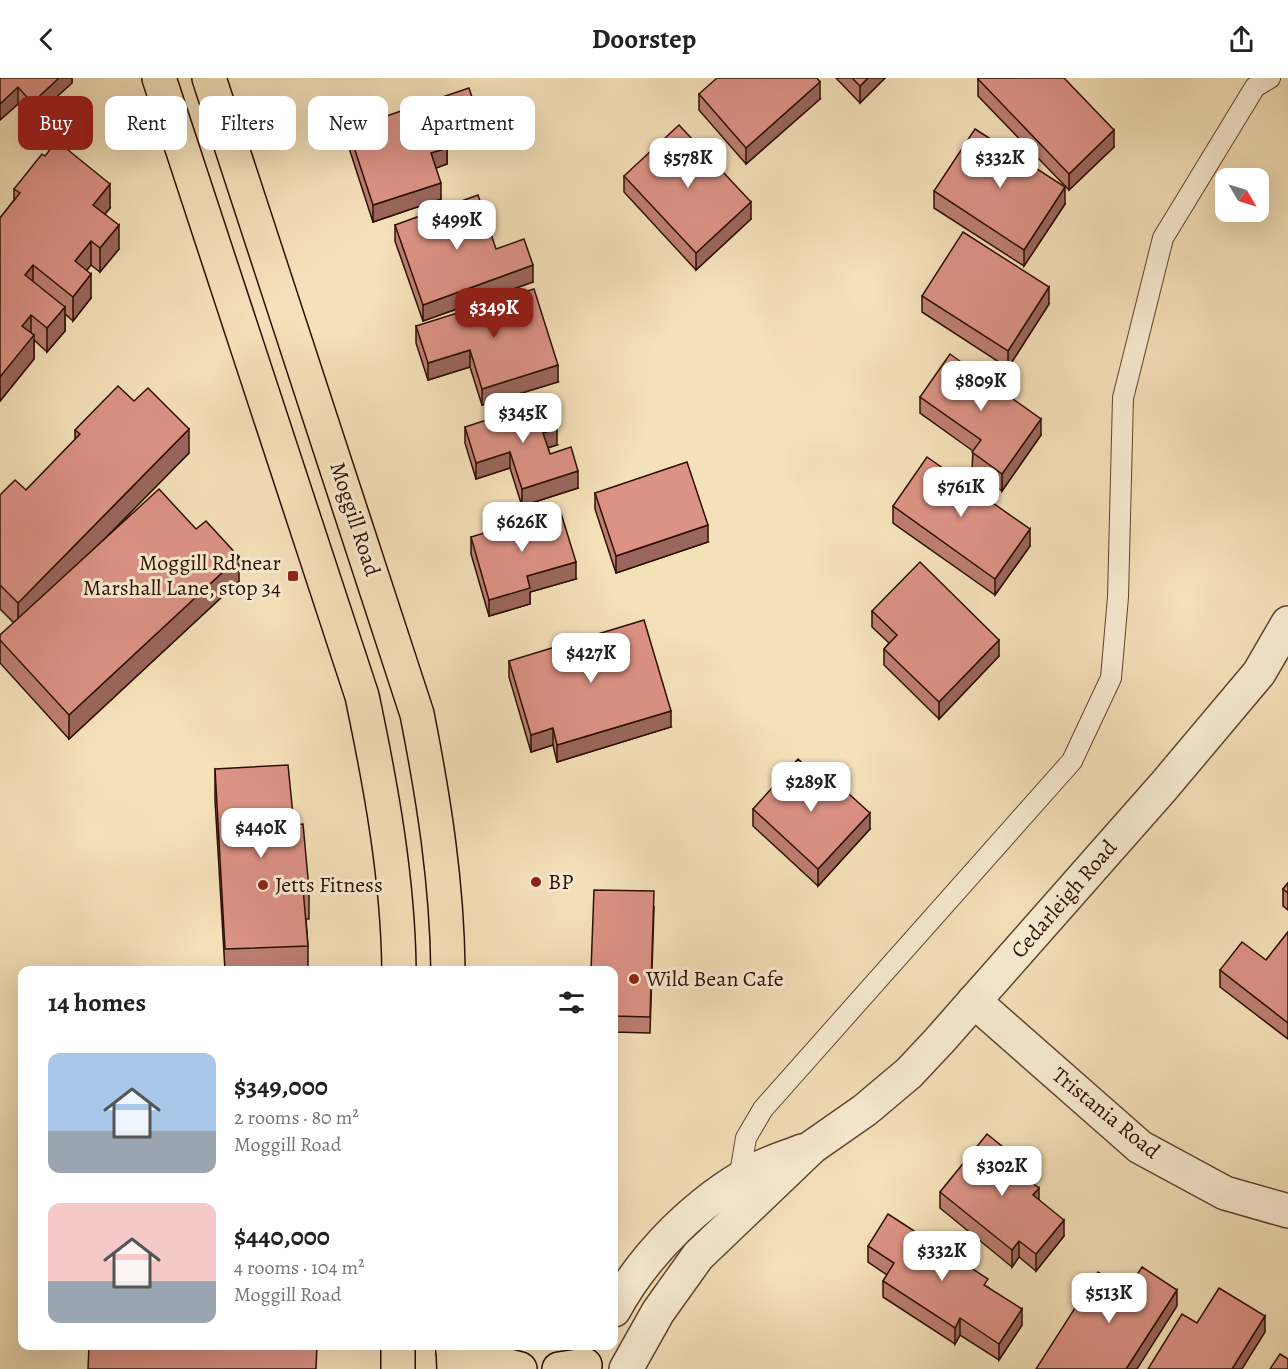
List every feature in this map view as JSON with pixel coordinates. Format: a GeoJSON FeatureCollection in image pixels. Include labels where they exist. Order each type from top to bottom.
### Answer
{"type":"FeatureCollection","features":[{"type":"Feature","properties":{"kind":"main road","name":"Moggill Road"},"geometry":{"type":"LineString","coordinates":[[159,78],[362,696],[378,772],[391,868],[399,966]]}},
{"type":"Feature","properties":{"kind":"main road","name":"Moggill Road"},"geometry":{"type":"LineString","coordinates":[[209,78],[417,714],[435,803],[443,866],[448,966]]}},
{"type":"Feature","properties":{"kind":"main road"},"geometry":{"type":"LineString","coordinates":[[398,1350],[398,1369]]}},
{"type":"Feature","properties":{"kind":"main road"},"geometry":{"type":"LineString","coordinates":[[453,1355],[520,1369]]}},
{"type":"Feature","properties":{"kind":"street","name":"Cedarleigh Road"},"geometry":{"type":"LineString","coordinates":[[626,1369],[658,1312],[698,1256],[812,1148],[865,1110],[909,1073],[1156,795],[1259,673],[1288,623]]}},
{"type":"Feature","properties":{"kind":"street","name":"Tristania Road"},"geometry":{"type":"LineString","coordinates":[[974,1001],[1140,1147],[1225,1193],[1288,1211]]}},
{"type":"Feature","properties":{"kind":"street","name":"Cedarleigh Road"},"geometry":{"type":"LineString","coordinates":[[618,1304],[638,1275],[681,1225],[739,1179],[758,1168],[812,1148]]}},
{"type":"Feature","properties":{"kind":"lane"},"geometry":{"type":"LineString","coordinates":[[739,1179],[746,1138],[763,1109],[1072,761],[1111,678],[1118,597],[1123,398],[1162,238],[1255,87],[1270,78]]}},
{"type":"Feature","properties":{"kind":"building"},"geometry":{"type":"Polygon","coordinates":[[[0,78],[59,78],[40,96],[26,96],[18,87],[0,104],[0,78]]]}},
{"type":"Feature","properties":{"kind":"building"},"geometry":{"type":"Polygon","coordinates":[[[717,78],[817,78],[820,82],[746,148],[699,94],[717,78]]]}},
{"type":"Feature","properties":{"kind":"building"},"geometry":{"type":"Polygon","coordinates":[[[852,78],[868,78],[860,86],[852,78]]]}},
{"type":"Feature","properties":{"kind":"building"},"geometry":{"type":"Polygon","coordinates":[[[979,78],[1064,78],[1114,130],[1069,174],[979,78]]]}},
{"type":"Feature","properties":{"kind":"building"},"geometry":{"type":"Polygon","coordinates":[[[469,88],[472,96],[445,96],[469,88]]]}},
{"type":"Feature","properties":{"kind":"building"},"geometry":{"type":"Polygon","coordinates":[[[400,111],[400,150],[441,150],[431,153],[441,183],[373,205],[355,150],[388,150],[388,115],[400,111]]]}},
{"type":"Feature","properties":{"kind":"building"},"geometry":{"type":"Polygon","coordinates":[[[679,125],[751,202],[696,253],[624,176],[679,125]]]}},
{"type":"Feature","properties":{"kind":"building"},"geometry":{"type":"Polygon","coordinates":[[[975,129],[1065,187],[1024,250],[934,191],[975,129]]]}},
{"type":"Feature","properties":{"kind":"building"},"geometry":{"type":"Polygon","coordinates":[[[50,150],[68,150],[110,184],[93,205],[119,225],[100,248],[91,241],[75,261],[91,274],[73,297],[33,265],[25,275],[65,307],[47,328],[31,315],[22,326],[34,335],[0,377],[0,218],[20,193],[14,189],[42,154],[45,156],[50,150]]]}},
{"type":"Feature","properties":{"kind":"building"},"geometry":{"type":"Polygon","coordinates":[[[478,195],[496,249],[524,239],[533,265],[423,305],[395,225],[478,195]]]}},
{"type":"Feature","properties":{"kind":"building"},"geometry":{"type":"Polygon","coordinates":[[[963,232],[1049,287],[1008,351],[922,296],[963,232]]]}},
{"type":"Feature","properties":{"kind":"building"},"geometry":{"type":"Polygon","coordinates":[[[534,289],[558,365],[482,389],[470,350],[428,363],[416,326],[534,289]]]}},
{"type":"Feature","properties":{"kind":"building"},"geometry":{"type":"Polygon","coordinates":[[[950,354],[1041,419],[1002,474],[972,452],[981,440],[920,397],[950,354]]]}},
{"type":"Feature","properties":{"kind":"building"},"geometry":{"type":"Polygon","coordinates":[[[118,386],[134,401],[148,388],[189,429],[18,603],[0,585],[0,495],[15,480],[26,490],[80,434],[75,430],[118,386]]]}},
{"type":"Feature","properties":{"kind":"building"},"geometry":{"type":"Polygon","coordinates":[[[548,400],[557,428],[543,433],[550,454],[571,447],[578,471],[522,489],[510,452],[476,463],[465,427],[548,400]]]}},
{"type":"Feature","properties":{"kind":"building"},"geometry":{"type":"Polygon","coordinates":[[[927,457],[1030,529],[995,579],[893,506],[927,457]]]}},
{"type":"Feature","properties":{"kind":"building"},"geometry":{"type":"Polygon","coordinates":[[[687,462],[708,525],[616,556],[595,493],[687,462]]]}},
{"type":"Feature","properties":{"kind":"building"},"geometry":{"type":"Polygon","coordinates":[[[159,489],[196,529],[206,521],[239,557],[69,715],[0,640],[0,635],[159,489]]]}},
{"type":"Feature","properties":{"kind":"building"},"geometry":{"type":"Polygon","coordinates":[[[560,510],[576,562],[527,576],[530,588],[489,600],[471,537],[560,510]]]}},
{"type":"Feature","properties":{"kind":"building"},"geometry":{"type":"Polygon","coordinates":[[[920,562],[999,640],[939,702],[884,649],[897,635],[872,611],[920,562]]]}},
{"type":"Feature","properties":{"kind":"building"},"geometry":{"type":"Polygon","coordinates":[[[644,620],[671,711],[557,745],[553,728],[531,735],[509,661],[644,620]]]}},
{"type":"Feature","properties":{"kind":"building"},"geometry":{"type":"Polygon","coordinates":[[[798,759],[833,791],[839,785],[870,813],[818,869],[753,809],[798,759]]]}},
{"type":"Feature","properties":{"kind":"building"},"geometry":{"type":"Polygon","coordinates":[[[288,765],[294,825],[303,824],[309,889],[303,889],[308,946],[225,949],[215,769],[288,765]]]}},
{"type":"Feature","properties":{"kind":"building"},"geometry":{"type":"Polygon","coordinates":[[[1288,883],[1288,893],[1283,889],[1288,883]]]}},
{"type":"Feature","properties":{"kind":"building"},"geometry":{"type":"Polygon","coordinates":[[[594,890],[654,891],[650,1017],[618,1016],[618,966],[591,966],[594,890]]]}},
{"type":"Feature","properties":{"kind":"building"},"geometry":{"type":"Polygon","coordinates":[[[1288,932],[1288,1023],[1220,970],[1242,942],[1266,960],[1288,932]]]}},
{"type":"Feature","properties":{"kind":"building"},"geometry":{"type":"Polygon","coordinates":[[[987,1134],[1034,1172],[1028,1180],[1039,1188],[1033,1195],[1064,1220],[1036,1254],[1019,1241],[1012,1250],[940,1192],[987,1134]]]}},
{"type":"Feature","properties":{"kind":"building"},"geometry":{"type":"Polygon","coordinates":[[[888,1214],[988,1279],[984,1285],[1022,1309],[999,1344],[960,1318],[955,1328],[883,1281],[894,1263],[868,1246],[888,1214]]]}},
{"type":"Feature","properties":{"kind":"building"},"geometry":{"type":"Polygon","coordinates":[[[1142,1267],[1177,1290],[1126,1369],[1036,1369],[1098,1272],[1127,1290],[1142,1267]]]}},
{"type":"Feature","properties":{"kind":"building"},"geometry":{"type":"Polygon","coordinates":[[[1219,1288],[1265,1316],[1232,1369],[1148,1369],[1182,1314],[1197,1323],[1219,1288]]]}},
{"type":"Feature","properties":{"kind":"building"},"geometry":{"type":"Polygon","coordinates":[[[89,1350],[317,1350],[316,1369],[88,1369],[89,1350]]]}},
{"type":"Feature","properties":{"kind":"building"},"geometry":{"type":"Polygon","coordinates":[[[1280,1354],[1288,1359],[1288,1369],[1270,1369],[1280,1354]]]}},
{"type":"Feature","properties":{"kind":"place","name":"Moggill Rd near Marshall Lane, stop 34"},"geometry":{"type":"Point","coordinates":[293,576]}},
{"type":"Feature","properties":{"kind":"place","name":"BP"},"geometry":{"type":"Point","coordinates":[536,882]}},
{"type":"Feature","properties":{"kind":"place","name":"Jetts Fitness"},"geometry":{"type":"Point","coordinates":[263,885]}},
{"type":"Feature","properties":{"kind":"place","name":"Wild Bean Cafe"},"geometry":{"type":"Point","coordinates":[634,979]}}]}
